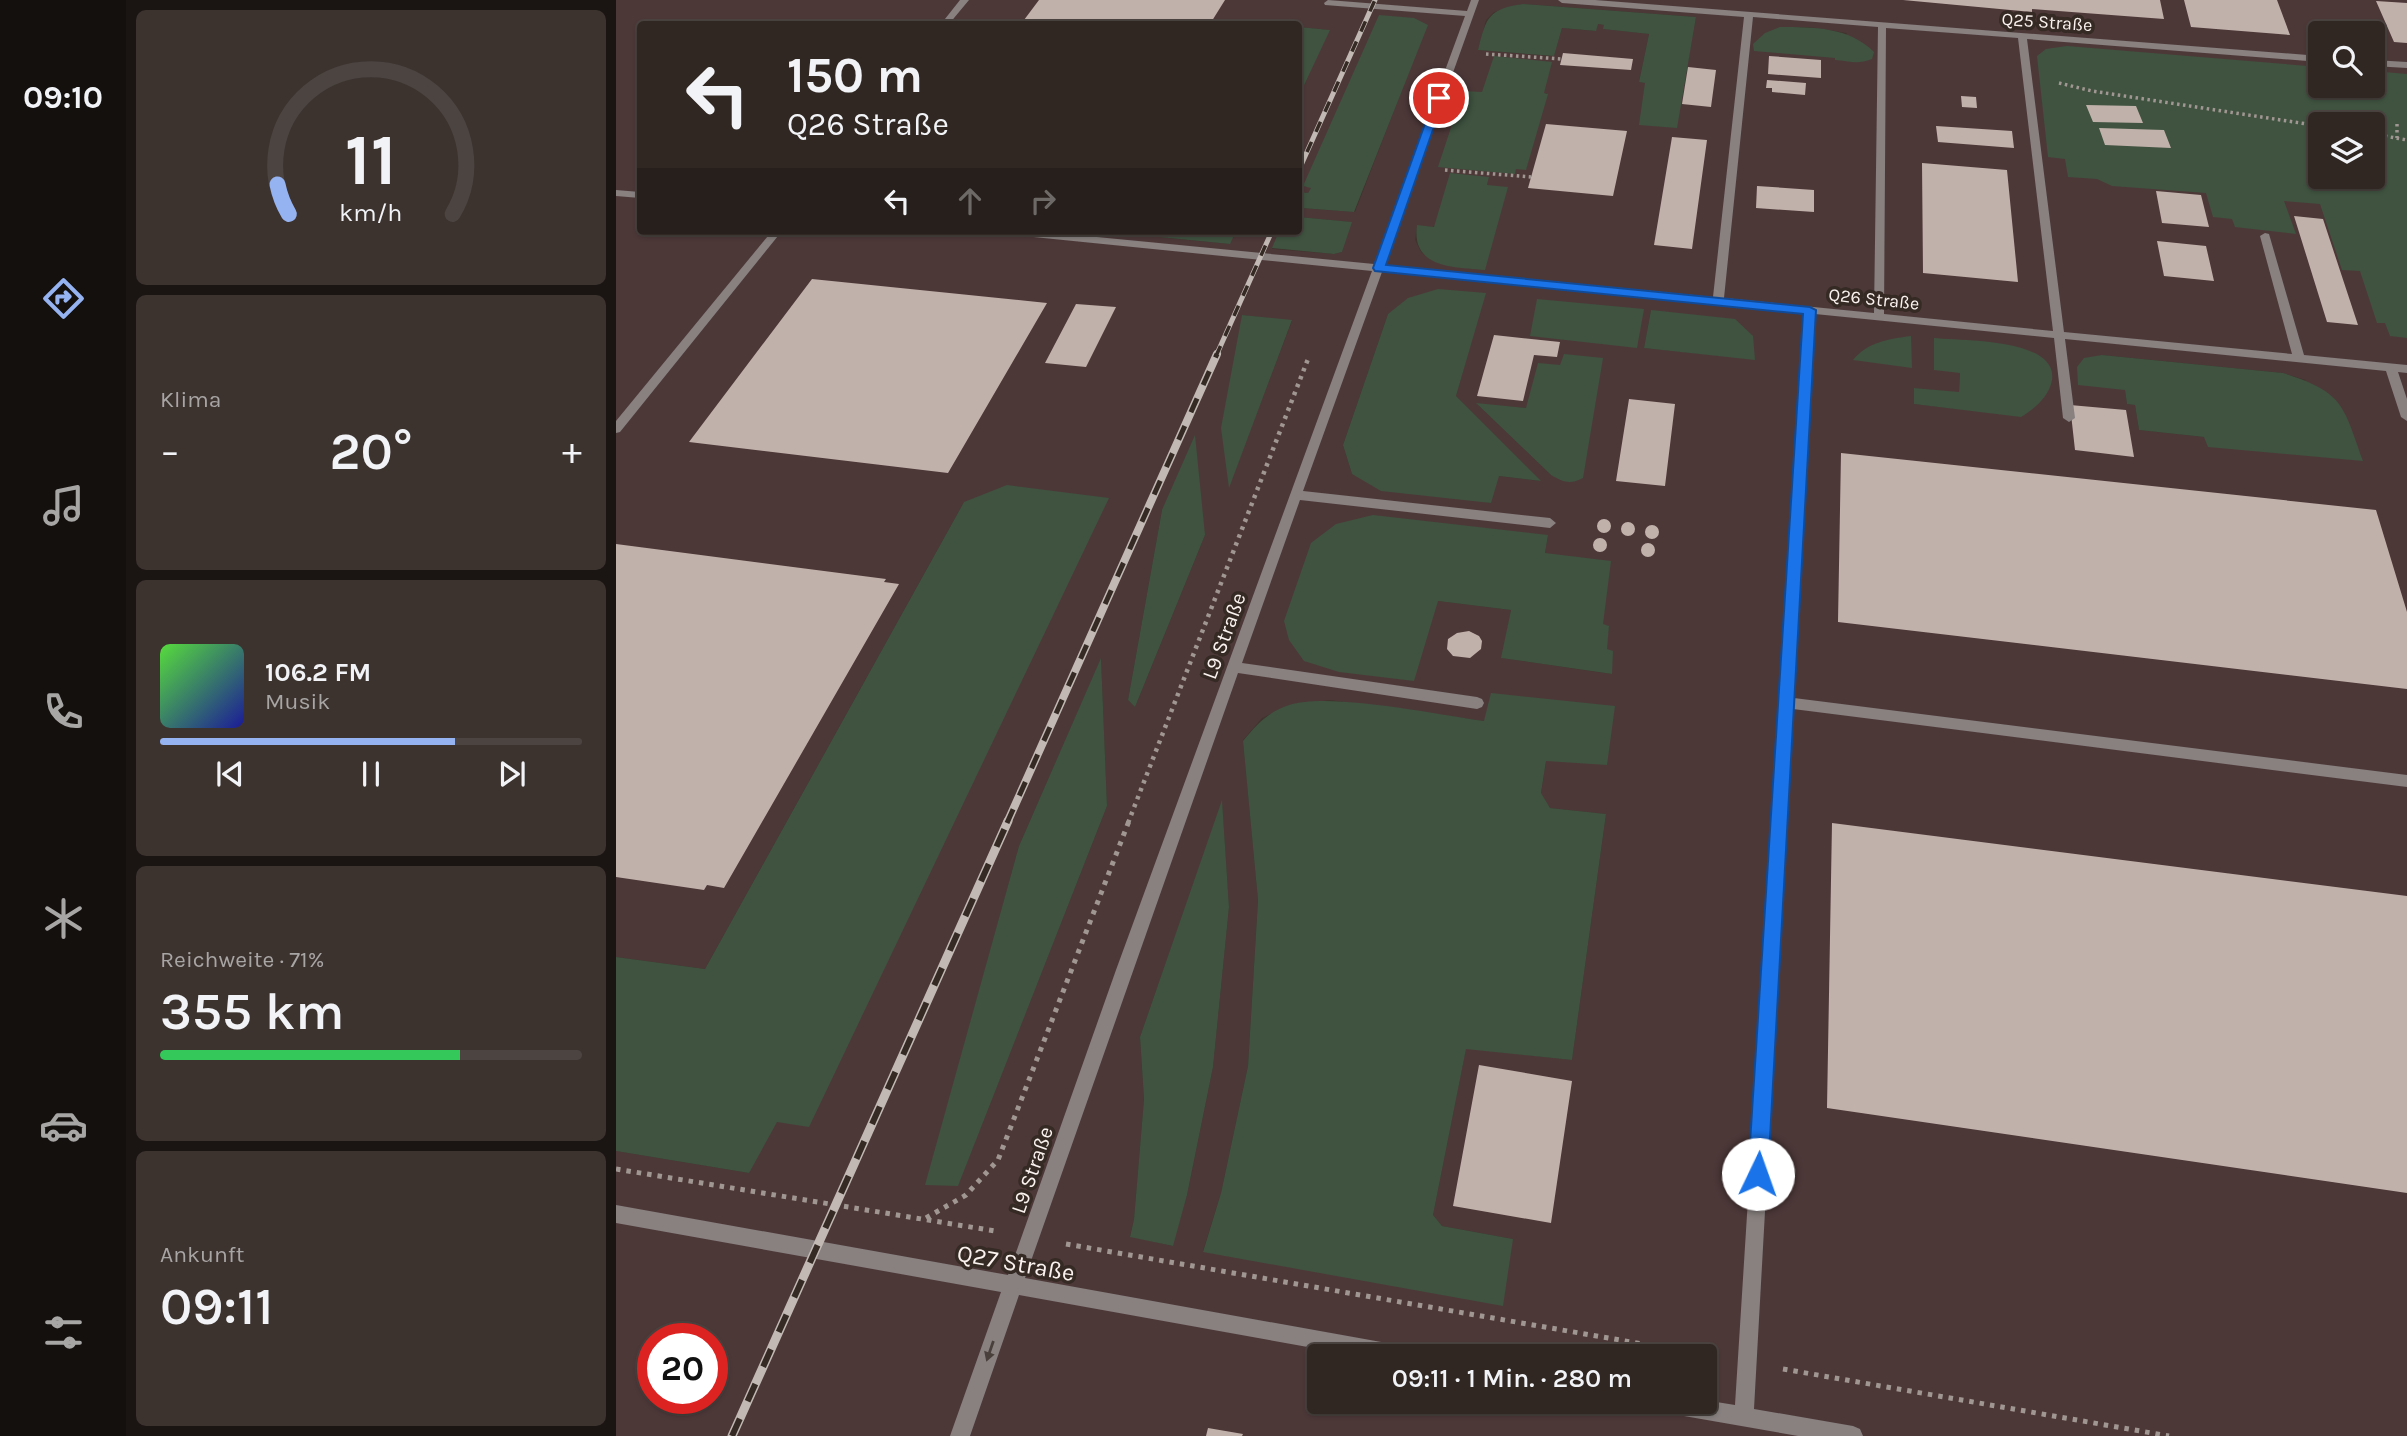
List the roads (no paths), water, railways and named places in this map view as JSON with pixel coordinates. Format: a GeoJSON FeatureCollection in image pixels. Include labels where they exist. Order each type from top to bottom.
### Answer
{"type":"FeatureCollection","features":[{"type":"Feature","properties":{"kind":"lane"},"geometry":{"type":"LineString","coordinates":[[948,21],[965,0]]}},
{"type":"Feature","properties":{"kind":"lane","name":"L9 Straße"},"geometry":{"type":"LineString","coordinates":[[960,1436],[1475,0]]}},
{"type":"Feature","properties":{"kind":"lane","name":"Q25 Straße"},"geometry":{"type":"LineString","coordinates":[[1562,0],[2308,58]]}},
{"type":"Feature","properties":{"kind":"lane"},"geometry":{"type":"LineString","coordinates":[[1328,3],[1348,2],[1469,14]]}},
{"type":"Feature","properties":{"kind":"lane"},"geometry":{"type":"LineString","coordinates":[[1718,302],[1749,14]]}},
{"type":"Feature","properties":{"kind":"lane"},"geometry":{"type":"LineString","coordinates":[[1879,317],[1882,25]]}},
{"type":"Feature","properties":{"kind":"lane"},"geometry":{"type":"LineString","coordinates":[[2022,36],[2069,418]]}},
{"type":"Feature","properties":{"kind":"lane"},"geometry":{"type":"LineString","coordinates":[[2385,64],[2407,65]]}},
{"type":"Feature","properties":{"kind":"lane"},"geometry":{"type":"LineString","coordinates":[[616,192],[637,195]]}},
{"type":"Feature","properties":{"kind":"lane"},"geometry":{"type":"LineString","coordinates":[[616,429],[774,235]]}},
{"type":"Feature","properties":{"kind":"lane","name":"Q26 Straße"},"geometry":{"type":"LineString","coordinates":[[1044,235],[2407,369]]}},
{"type":"Feature","properties":{"kind":"lane"},"geometry":{"type":"LineString","coordinates":[[2265,236],[2299,359]]}},
{"type":"Feature","properties":{"kind":"lane"},"geometry":{"type":"LineString","coordinates":[[1744,1417],[1810,310]]}},
{"type":"Feature","properties":{"kind":"lane"},"geometry":{"type":"LineString","coordinates":[[2391,368],[2407,417]]}},
{"type":"Feature","properties":{"kind":"lane"},"geometry":{"type":"LineString","coordinates":[[1298,495],[1550,523]]}},
{"type":"Feature","properties":{"kind":"lane"},"geometry":{"type":"LineString","coordinates":[[1234,667],[1477,703]]}},
{"type":"Feature","properties":{"kind":"lane"},"geometry":{"type":"LineString","coordinates":[[1786,703],[2407,781]]}},
{"type":"Feature","properties":{"kind":"lane","name":"Q27 Straße"},"geometry":{"type":"LineString","coordinates":[[616,1214],[1340,1344]]}},
{"type":"Feature","properties":{"kind":"lane"},"geometry":{"type":"LineString","coordinates":[[1717,1412],[1853,1436]]}},
{"type":"Feature","properties":{"kind":"railway"},"geometry":{"type":"LineString","coordinates":[[1302,163],[1375,0]]}},
{"type":"Feature","properties":{"kind":"railway"},"geometry":{"type":"LineString","coordinates":[[1216,356],[1270,235]]}},
{"type":"Feature","properties":{"kind":"railway"},"geometry":{"type":"LineString","coordinates":[[1007,823],[1217,354]]}},
{"type":"Feature","properties":{"kind":"railway"},"geometry":{"type":"LineString","coordinates":[[732,1436],[1008,821]]}}]}
